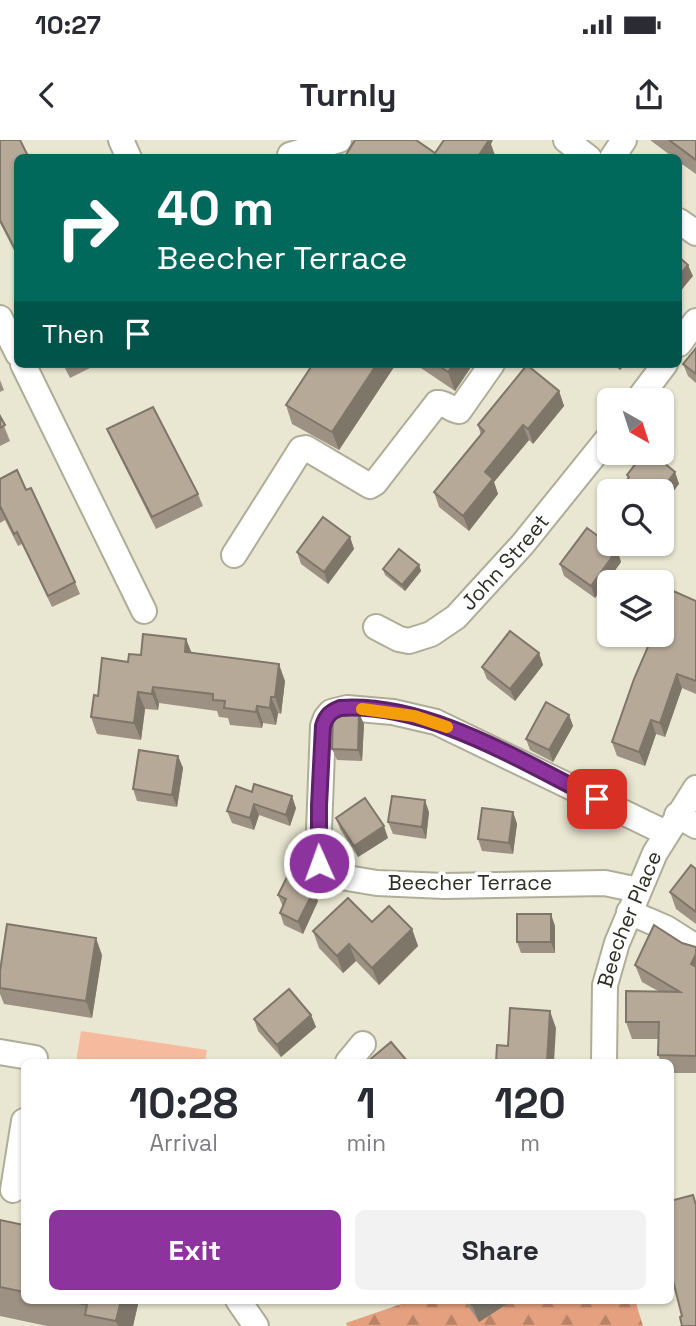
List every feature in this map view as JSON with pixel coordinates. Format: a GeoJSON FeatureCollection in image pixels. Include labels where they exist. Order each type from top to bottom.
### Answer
{"type":"FeatureCollection","features":[{"type":"Feature","properties":{"kind":"street"},"geometry":{"type":"LineString","coordinates":[[293,154],[339,140]]}},
{"type":"Feature","properties":{"kind":"street"},"geometry":{"type":"LineString","coordinates":[[566,140],[584,154]]}},
{"type":"Feature","properties":{"kind":"street"},"geometry":{"type":"LineString","coordinates":[[0,318],[14,346]]}},
{"type":"Feature","properties":{"kind":"street"},"geometry":{"type":"LineString","coordinates":[[682,340],[696,321]]}},
{"type":"Feature","properties":{"kind":"street"},"geometry":{"type":"LineString","coordinates":[[25,368],[144,611]]}},
{"type":"Feature","properties":{"kind":"street"},"geometry":{"type":"LineString","coordinates":[[234,555],[301,449],[306,448],[370,486],[436,403],[459,411],[489,368]]}},
{"type":"Feature","properties":{"kind":"street"},"geometry":{"type":"LineString","coordinates":[[647,388],[662,368]]}},
{"type":"Feature","properties":{"kind":"street","name":"John Street"},"geometry":{"type":"LineString","coordinates":[[376,626],[399,639],[409,641],[444,627],[466,608],[522,545],[597,452]]}},
{"type":"Feature","properties":{"kind":"street","name":"Beecher Terrace"},"geometry":{"type":"LineString","coordinates":[[634,901],[605,883],[418,886],[345,878],[329,873],[319,863],[318,856],[321,767],[326,718],[331,712],[347,708],[393,712],[436,722],[680,824]]}},
{"type":"Feature","properties":{"kind":"street","name":"Beecher Place"},"geometry":{"type":"LineString","coordinates":[[604,1059],[605,985],[617,943],[634,901],[680,824],[696,788]]}},
{"type":"Feature","properties":{"kind":"street"},"geometry":{"type":"LineString","coordinates":[[634,901],[666,928],[696,947]]}},
{"type":"Feature","properties":{"kind":"street"},"geometry":{"type":"LineString","coordinates":[[0,1052],[35,1059]]}},
{"type":"Feature","properties":{"kind":"street"},"geometry":{"type":"LineString","coordinates":[[12,1190],[21,1138]]}},
{"type":"Feature","properties":{"kind":"street"},"geometry":{"type":"LineString","coordinates":[[241,1304],[256,1326]]}},
{"type":"Feature","properties":{"kind":"green space"},"geometry":{"type":"Polygon","coordinates":[[[401,1304],[636,1304],[643,1326],[347,1326],[346,1323],[401,1304]]]}},
{"type":"Feature","properties":{"kind":"shaded area"},"geometry":{"type":"Polygon","coordinates":[[[81,1031],[207,1050],[206,1059],[76,1059],[81,1031]]]}},
{"type":"Feature","properties":{"kind":"building"},"geometry":{"type":"Polygon","coordinates":[[[0,140],[20,140],[27,154],[14,154],[14,247],[0,220],[0,140]]]}},
{"type":"Feature","properties":{"kind":"building"},"geometry":{"type":"Polygon","coordinates":[[[355,140],[416,140],[435,153],[444,140],[489,140],[480,154],[346,154],[355,140]]]}},
{"type":"Feature","properties":{"kind":"building"},"geometry":{"type":"Polygon","coordinates":[[[669,140],[696,140],[696,160],[669,140]]]}},
{"type":"Feature","properties":{"kind":"building"},"geometry":{"type":"Polygon","coordinates":[[[682,260],[688,265],[682,272],[682,260]]]}},
{"type":"Feature","properties":{"kind":"building"},"geometry":{"type":"Polygon","coordinates":[[[696,348],[696,374],[683,364],[696,348]]]}},
{"type":"Feature","properties":{"kind":"building"},"geometry":{"type":"Polygon","coordinates":[[[310,368],[374,368],[332,432],[286,405],[310,368]]]}},
{"type":"Feature","properties":{"kind":"building"},"geometry":{"type":"Polygon","coordinates":[[[525,368],[531,368],[559,391],[528,429],[523,425],[485,472],[493,479],[463,516],[434,492],[484,431],[478,425],[525,368]]]}},
{"type":"Feature","properties":{"kind":"building"},"geometry":{"type":"Polygon","coordinates":[[[153,407],[198,494],[152,517],[107,429],[153,407]]]}},
{"type":"Feature","properties":{"kind":"building"},"geometry":{"type":"Polygon","coordinates":[[[634,466],[668,466],[675,472],[670,479],[628,479],[627,475],[634,466]]]}},
{"type":"Feature","properties":{"kind":"building"},"geometry":{"type":"Polygon","coordinates":[[[17,470],[26,490],[31,488],[75,582],[48,596],[17,532],[14,534],[0,509],[0,479],[17,470]]]}},
{"type":"Feature","properties":{"kind":"building"},"geometry":{"type":"Polygon","coordinates":[[[323,517],[350,537],[324,572],[297,552],[323,517]]]}},
{"type":"Feature","properties":{"kind":"building"},"geometry":{"type":"Polygon","coordinates":[[[587,528],[597,535],[597,556],[613,556],[603,570],[597,570],[597,578],[591,586],[560,564],[587,528]]]}},
{"type":"Feature","properties":{"kind":"building"},"geometry":{"type":"Polygon","coordinates":[[[399,549],[419,565],[402,585],[383,569],[399,549]]]}},
{"type":"Feature","properties":{"kind":"building"},"geometry":{"type":"Polygon","coordinates":[[[674,591],[696,601],[696,681],[677,674],[660,723],[651,720],[639,752],[612,742],[648,647],[674,647],[674,591]]]}},
{"type":"Feature","properties":{"kind":"building"},"geometry":{"type":"Polygon","coordinates":[[[510,631],[539,653],[510,689],[482,667],[510,631]]]}},
{"type":"Feature","properties":{"kind":"building"},"geometry":{"type":"Polygon","coordinates":[[[143,634],[186,639],[185,652],[279,664],[275,697],[271,697],[270,708],[257,706],[256,712],[224,708],[225,701],[213,700],[213,694],[153,687],[152,694],[138,692],[134,723],[91,717],[94,695],[98,696],[102,658],[128,662],[129,654],[141,655],[143,634]]]}},
{"type":"Feature","properties":{"kind":"building"},"geometry":{"type":"Polygon","coordinates":[[[546,702],[569,715],[549,750],[526,739],[546,702]]]}},
{"type":"Feature","properties":{"kind":"building"},"geometry":{"type":"Polygon","coordinates":[[[335,713],[359,713],[358,750],[332,749],[333,717],[335,713]]]}},
{"type":"Feature","properties":{"kind":"building"},"geometry":{"type":"Polygon","coordinates":[[[139,750],[178,756],[172,795],[133,789],[139,750]]]}},
{"type":"Feature","properties":{"kind":"building"},"geometry":{"type":"Polygon","coordinates":[[[254,784],[292,796],[286,815],[254,804],[250,818],[227,811],[236,786],[252,792],[254,784]]]}},
{"type":"Feature","properties":{"kind":"building"},"geometry":{"type":"Polygon","coordinates":[[[392,796],[425,800],[422,827],[388,822],[392,796]]]}},
{"type":"Feature","properties":{"kind":"building"},"geometry":{"type":"Polygon","coordinates":[[[365,798],[384,826],[354,846],[336,818],[365,798]]]}},
{"type":"Feature","properties":{"kind":"building"},"geometry":{"type":"Polygon","coordinates":[[[482,808],[513,812],[509,843],[478,839],[482,808]]]}},
{"type":"Feature","properties":{"kind":"building"},"geometry":{"type":"Polygon","coordinates":[[[691,865],[696,869],[696,912],[670,892],[691,865]]]}},
{"type":"Feature","properties":{"kind":"building"},"geometry":{"type":"Polygon","coordinates":[[[287,877],[314,890],[298,922],[280,913],[286,899],[278,895],[287,877]]]}},
{"type":"Feature","properties":{"kind":"building"},"geometry":{"type":"Polygon","coordinates":[[[348,898],[372,922],[389,906],[412,929],[372,968],[349,944],[337,956],[313,931],[348,898]]]}},
{"type":"Feature","properties":{"kind":"building"},"geometry":{"type":"Polygon","coordinates":[[[517,914],[551,914],[551,942],[517,942],[517,914]]]}},
{"type":"Feature","properties":{"kind":"building"},"geometry":{"type":"Polygon","coordinates":[[[7,924],[96,938],[86,1001],[0,988],[7,924]]]}},
{"type":"Feature","properties":{"kind":"building"},"geometry":{"type":"Polygon","coordinates":[[[654,925],[682,943],[696,947],[691,964],[696,967],[696,1056],[658,1055],[659,1022],[626,1022],[626,991],[680,992],[635,965],[654,925]]]}},
{"type":"Feature","properties":{"kind":"building"},"geometry":{"type":"Polygon","coordinates":[[[289,989],[311,1015],[277,1045],[254,1019],[289,989]]]}},
{"type":"Feature","properties":{"kind":"building"},"geometry":{"type":"Polygon","coordinates":[[[510,1008],[550,1011],[547,1059],[496,1059],[497,1045],[508,1046],[510,1008]]]}},
{"type":"Feature","properties":{"kind":"building"},"geometry":{"type":"Polygon","coordinates":[[[391,1042],[405,1059],[371,1059],[391,1042]]]}},
{"type":"Feature","properties":{"kind":"building"},"geometry":{"type":"Polygon","coordinates":[[[693,1195],[696,1205],[696,1326],[682,1326],[674,1285],[674,1200],[693,1195]]]}},
{"type":"Feature","properties":{"kind":"building"},"geometry":{"type":"Polygon","coordinates":[[[0,1220],[21,1224],[21,1291],[0,1287],[0,1220]]]}},
{"type":"Feature","properties":{"kind":"building"},"geometry":{"type":"Polygon","coordinates":[[[83,1304],[120,1304],[116,1321],[85,1315],[87,1305],[83,1304]]]}},
{"type":"Feature","properties":{"kind":"slow traffic"},"geometry":{"type":"LineString","coordinates":[[362,709],[414,716],[447,727]]}},
{"type":"Feature","properties":{"kind":"route"},"geometry":{"type":"LineString","coordinates":[[319,863],[323,726],[331,712],[340,708],[376,709],[436,722],[597,799]]}}]}
